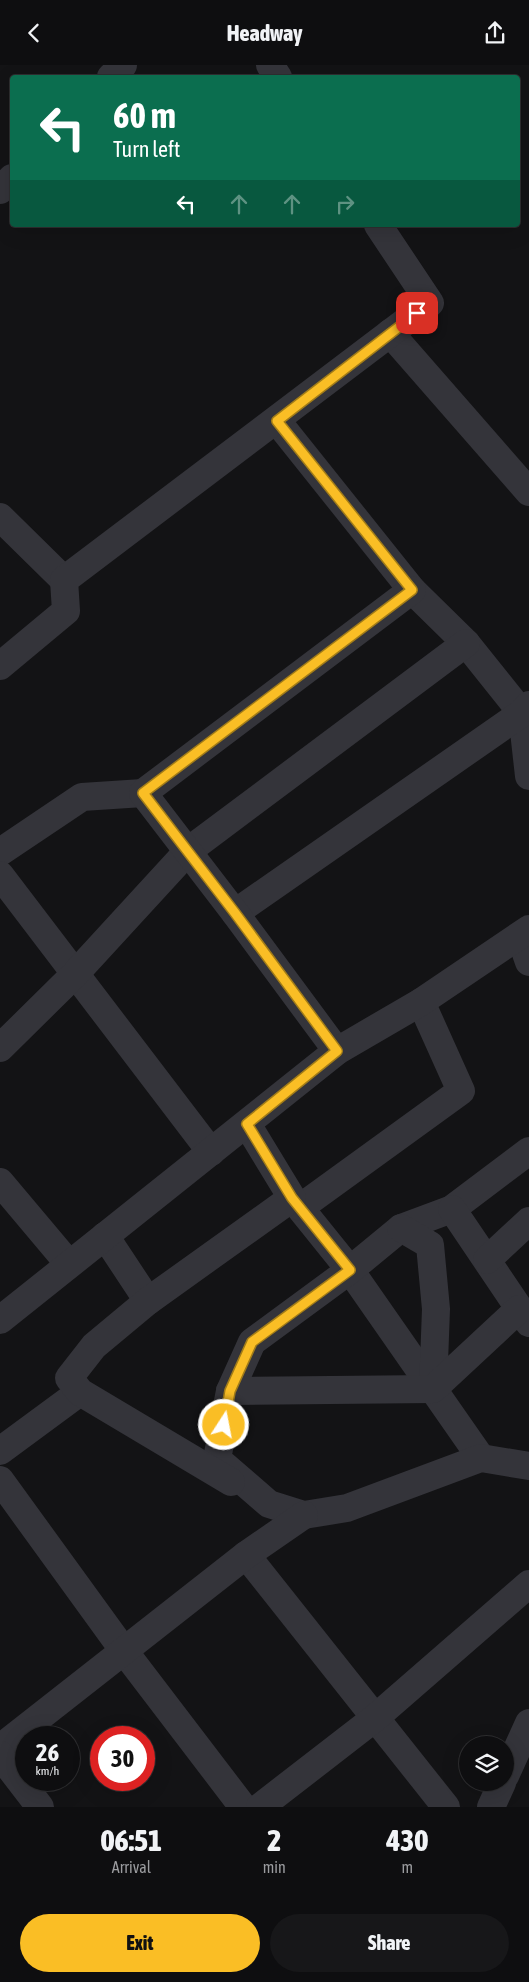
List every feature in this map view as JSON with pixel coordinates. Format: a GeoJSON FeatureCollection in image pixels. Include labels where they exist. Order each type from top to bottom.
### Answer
{"type":"FeatureCollection","features":[{"type":"Feature","properties":{"kind":"street"},"geometry":{"type":"LineString","coordinates":[[113,75],[123,65]]}},
{"type":"Feature","properties":{"kind":"street"},"geometry":{"type":"LineString","coordinates":[[0,190],[10,180]]}},
{"type":"Feature","properties":{"kind":"street"},"geometry":{"type":"LineString","coordinates":[[64,581],[430,303],[379,227]]}},
{"type":"Feature","properties":{"kind":"street"},"geometry":{"type":"LineString","coordinates":[[390,333],[529,492]]}},
{"type":"Feature","properties":{"kind":"street"},"geometry":{"type":"LineString","coordinates":[[277,421],[412,590],[466,643],[526,709],[529,777]]}},
{"type":"Feature","properties":{"kind":"street"},"geometry":{"type":"LineString","coordinates":[[0,517],[64,581],[66,611],[0,666]]}},
{"type":"Feature","properties":{"kind":"street"},"geometry":{"type":"LineString","coordinates":[[0,852],[82,797],[143,793],[412,590]]}},
{"type":"Feature","properties":{"kind":"street"},"geometry":{"type":"LineString","coordinates":[[0,1048],[76,973],[188,851],[466,643]]}},
{"type":"Feature","properties":{"kind":"street"},"geometry":{"type":"LineString","coordinates":[[235,913],[526,709]]}},
{"type":"Feature","properties":{"kind":"street"},"geometry":{"type":"LineString","coordinates":[[143,793],[337,1051]]}},
{"type":"Feature","properties":{"kind":"street"},"geometry":{"type":"LineString","coordinates":[[0,875],[211,1152]]}},
{"type":"Feature","properties":{"kind":"street"},"geometry":{"type":"LineString","coordinates":[[0,1320],[337,1051],[421,1002],[525,932],[529,962]]}},
{"type":"Feature","properties":{"kind":"street"},"geometry":{"type":"LineString","coordinates":[[304,1515],[269,1504],[80,1392],[70,1378],[94,1346],[148,1301],[297,1203],[461,1091],[421,1002]]}},
{"type":"Feature","properties":{"kind":"street"},"geometry":{"type":"LineString","coordinates":[[247,1124],[297,1203],[350,1270],[481,1458]]}},
{"type":"Feature","properties":{"kind":"street"},"geometry":{"type":"LineString","coordinates":[[269,1504],[217,1459],[230,1391],[252,1342],[350,1270],[401,1227],[452,1209],[529,1151]]}},
{"type":"Feature","properties":{"kind":"street"},"geometry":{"type":"LineString","coordinates":[[0,1182],[69,1264]]}},
{"type":"Feature","properties":{"kind":"street"},"geometry":{"type":"LineString","coordinates":[[230,1391],[433,1389],[524,1316],[452,1209]]}},
{"type":"Feature","properties":{"kind":"street"},"geometry":{"type":"LineString","coordinates":[[487,1260],[529,1221]]}},
{"type":"Feature","properties":{"kind":"street"},"geometry":{"type":"LineString","coordinates":[[401,1227],[430,1245],[436,1309],[433,1389]]}},
{"type":"Feature","properties":{"kind":"street"},"geometry":{"type":"LineString","coordinates":[[105,1236],[148,1301]]}},
{"type":"Feature","properties":{"kind":"street"},"geometry":{"type":"LineString","coordinates":[[0,1451],[80,1392]]}},
{"type":"Feature","properties":{"kind":"street"},"geometry":{"type":"LineString","coordinates":[[0,1748],[246,1555],[304,1515],[347,1508],[481,1458],[529,1466]]}},
{"type":"Feature","properties":{"kind":"street"},"geometry":{"type":"LineString","coordinates":[[0,1480],[124,1651],[243,1807]]}},
{"type":"Feature","properties":{"kind":"street"},"geometry":{"type":"LineString","coordinates":[[246,1555],[446,1807]]}},
{"type":"Feature","properties":{"kind":"street"},"geometry":{"type":"LineString","coordinates":[[260,1807],[375,1718],[529,1584]]}},
{"type":"Feature","properties":{"kind":"street"},"geometry":{"type":"LineString","coordinates":[[514,1756],[529,1723]]}},
{"type":"Feature","properties":{"kind":"street"},"geometry":{"type":"LineString","coordinates":[[0,1755],[40,1807]]}},
{"type":"Feature","properties":{"kind":"street"},"geometry":{"type":"LineString","coordinates":[[491,1807],[498,1791]]}},
{"type":"Feature","properties":{"kind":"route"},"geometry":{"type":"LineString","coordinates":[[224,1425],[230,1391],[252,1342],[350,1270],[292,1198],[247,1124],[337,1051],[143,793],[412,590],[277,421],[417,313]]}}]}
